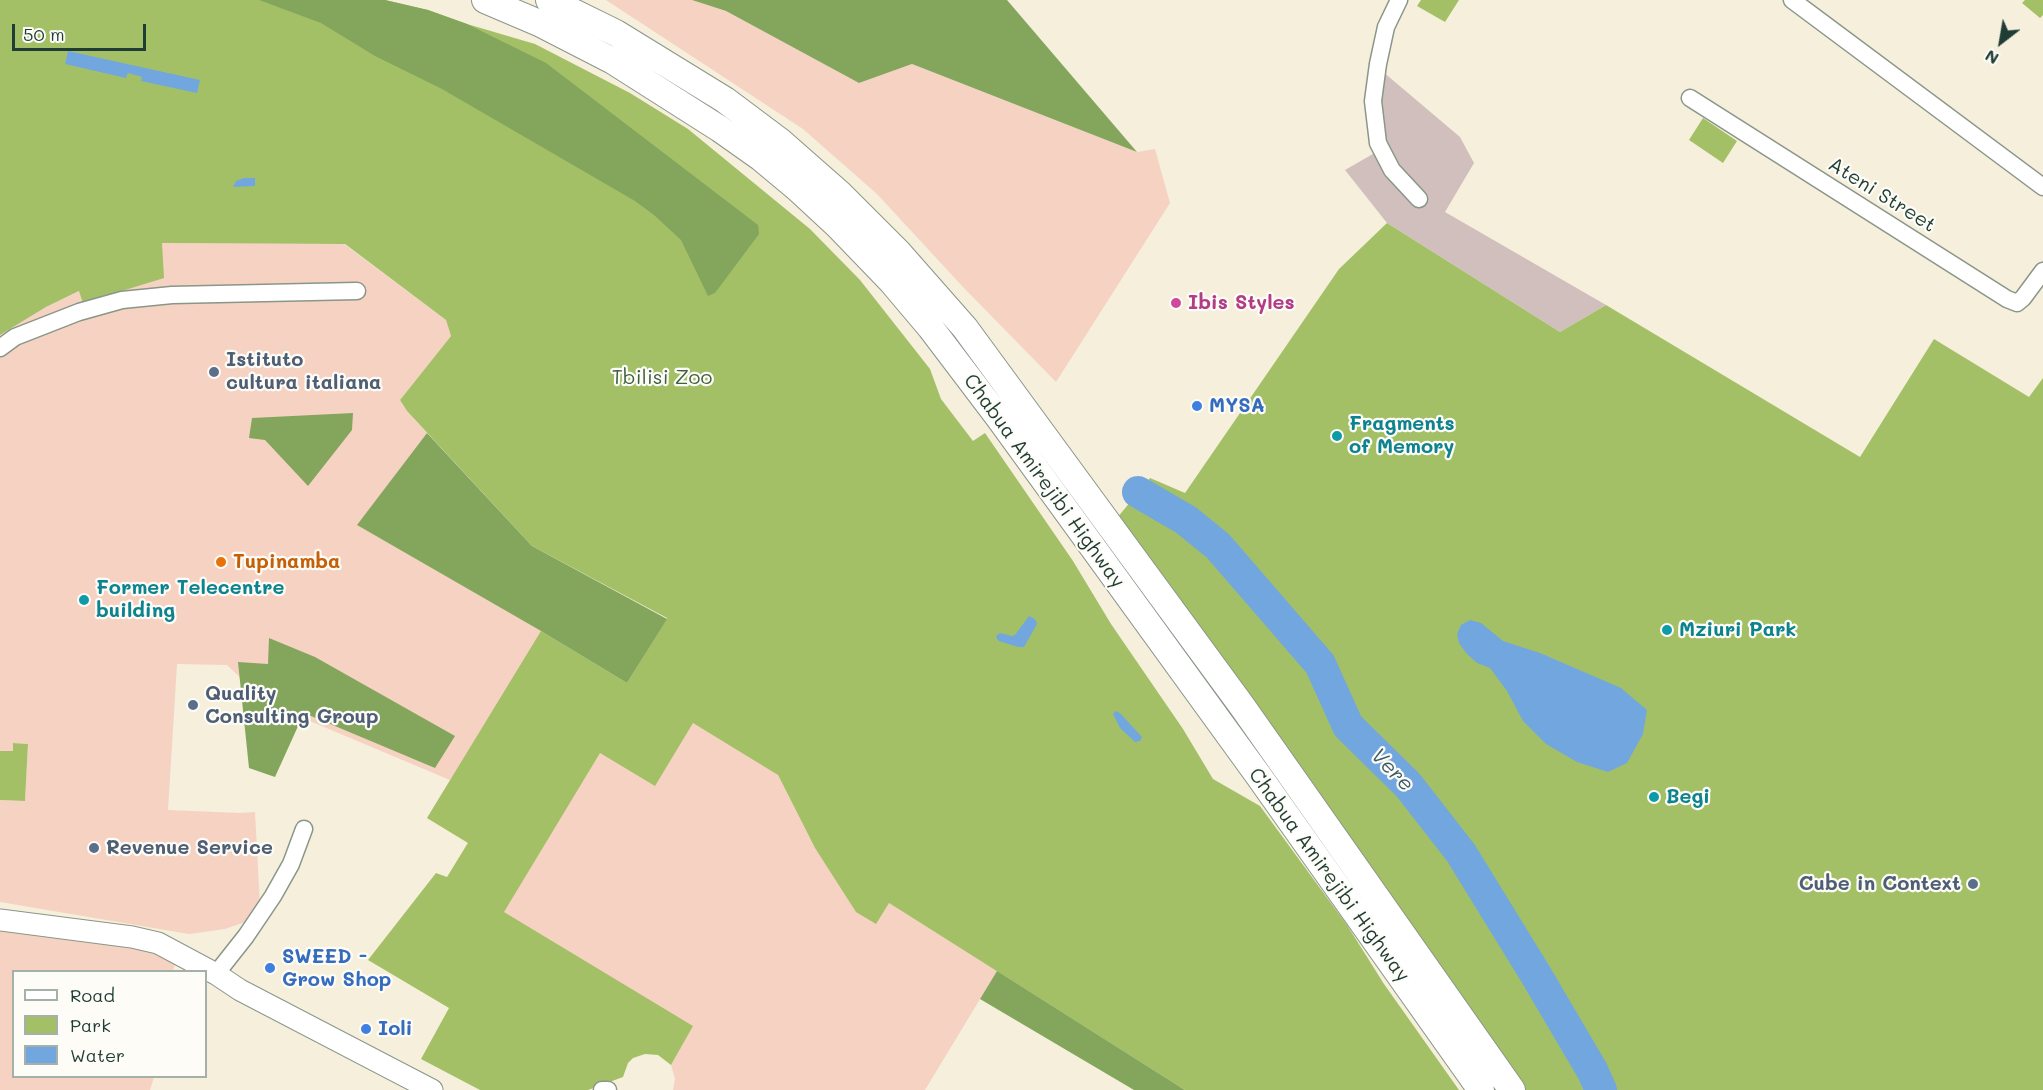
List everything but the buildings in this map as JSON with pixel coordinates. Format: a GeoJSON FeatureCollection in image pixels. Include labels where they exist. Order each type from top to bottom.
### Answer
{"type":"FeatureCollection","features":[{"type":"Feature","properties":{"kind":"main road","name":"Chabua Amirejibi Highway"},"geometry":{"type":"LineString","coordinates":[[485,0],[539,23],[613,61],[720,129],[761,158],[797,188],[838,226],[892,282],[930,327],[999,418],[1286,814],[1481,1090]]}},
{"type":"Feature","properties":{"kind":"main road","name":"Chabua Amirejibi Highway"},"geometry":{"type":"LineString","coordinates":[[549,0],[616,33],[715,94],[780,142],[839,194],[899,253],[957,320],[1021,402],[1242,706],[1512,1090]]}},
{"type":"Feature","properties":{"kind":"street"},"geometry":{"type":"LineString","coordinates":[[1399,0],[1386,27],[1373,101],[1378,143],[1392,171],[1419,199]]}},
{"type":"Feature","properties":{"kind":"street"},"geometry":{"type":"LineString","coordinates":[[1792,0],[2043,187]]}},
{"type":"Feature","properties":{"kind":"street","name":"Ateni Street"},"geometry":{"type":"LineString","coordinates":[[1690,98],[2007,299],[2017,303],[2043,271]]}},
{"type":"Feature","properties":{"kind":"street"},"geometry":{"type":"LineString","coordinates":[[0,348],[15,337],[58,320],[122,300],[172,295],[357,291]]}},
{"type":"Feature","properties":{"kind":"street"},"geometry":{"type":"LineString","coordinates":[[216,974],[246,936],[273,896],[291,864],[304,829]]}},
{"type":"Feature","properties":{"kind":"street"},"geometry":{"type":"LineString","coordinates":[[0,920],[158,942],[240,990],[432,1090]]}},
{"type":"Feature","properties":{"kind":"street"},"geometry":{"type":"LineString","coordinates":[[602,1090],[608,1090]]}},
{"type":"Feature","properties":{"kind":"shaded area"},"geometry":{"type":"Polygon","coordinates":[[[606,0],[692,0],[726,11],[859,83],[912,64],[1137,152],[1155,149],[1170,203],[1056,382],[963,287],[877,194],[803,129],[606,0]]]}},
{"type":"Feature","properties":{"kind":"shaded area"},"geometry":{"type":"Polygon","coordinates":[[[1382,71],[1460,137],[1474,163],[1445,212],[1606,305],[1560,332],[1387,223],[1345,170],[1385,147],[1377,114],[1382,71]]]}},
{"type":"Feature","properties":{"kind":"shaded area"},"geometry":{"type":"Polygon","coordinates":[[[162,243],[344,244],[446,320],[451,336],[400,400],[427,433],[358,525],[541,631],[693,723],[708,723],[778,775],[815,848],[889,903],[997,971],[925,1090],[673,1090],[675,1079],[671,1065],[692,1026],[447,878],[468,842],[427,818],[450,780],[267,703],[227,665],[177,664],[168,810],[255,812],[260,906],[248,921],[225,929],[189,934],[0,902],[0,800],[25,801],[28,744],[14,743],[13,751],[0,751],[0,335],[46,307],[80,291],[83,302],[162,243]]]}},
{"type":"Feature","properties":{"kind":"shaded area"},"geometry":{"type":"Polygon","coordinates":[[[0,930],[154,947],[176,960],[173,970],[12,970],[12,1078],[154,1078],[150,1090],[0,1090],[0,930]]]}},
{"type":"Feature","properties":{"kind":"green space","name":"Tbilisi Zoo"},"geometry":{"type":"Polygon","coordinates":[[[0,0],[385,0],[428,10],[535,44],[630,93],[688,129],[810,229],[860,280],[930,369],[941,399],[973,441],[985,433],[1073,561],[1111,624],[1183,729],[1213,779],[1260,806],[1347,925],[1384,984],[1459,1090],[1185,1090],[889,903],[876,924],[856,912],[815,848],[778,775],[693,723],[655,786],[600,753],[504,912],[693,1026],[671,1065],[658,1055],[645,1054],[633,1058],[628,1063],[623,1077],[588,1090],[480,1090],[421,1059],[449,1008],[368,960],[436,873],[447,877],[468,843],[427,818],[541,631],[627,683],[667,618],[532,546],[407,411],[400,400],[451,336],[446,320],[345,244],[162,243],[164,278],[83,303],[79,291],[46,307],[0,335],[0,0]]]}},
{"type":"Feature","properties":{"kind":"green space"},"geometry":{"type":"Polygon","coordinates":[[[259,0],[385,0],[428,10],[467,24],[546,63],[758,225],[759,234],[715,293],[708,296],[681,240],[635,201],[442,89],[375,56],[321,23],[259,0]]]}},
{"type":"Feature","properties":{"kind":"green space"},"geometry":{"type":"Polygon","coordinates":[[[692,0],[1007,0],[1137,152],[912,64],[859,83],[726,11],[692,0]]]}},
{"type":"Feature","properties":{"kind":"green space"},"geometry":{"type":"Polygon","coordinates":[[[1421,0],[1459,0],[1445,22],[1417,6],[1421,0]]]}},
{"type":"Feature","properties":{"kind":"green space"},"geometry":{"type":"Polygon","coordinates":[[[2025,0],[2043,0],[2043,15],[2040,18],[2022,3],[2025,0]]]}},
{"type":"Feature","properties":{"kind":"green space"},"geometry":{"type":"Polygon","coordinates":[[[1703,118],[1737,141],[1723,163],[1689,140],[1703,118]]]}},
{"type":"Feature","properties":{"kind":"green space","name":"Mziuri Park"},"geometry":{"type":"Polygon","coordinates":[[[1387,223],[1560,332],[1606,305],[1860,457],[1934,339],[2029,397],[2043,378],[2043,1090],[1526,1090],[1274,730],[1117,518],[1150,478],[1185,493],[1339,269],[1387,223]]]}},
{"type":"Feature","properties":{"kind":"green space"},"geometry":{"type":"Polygon","coordinates":[[[353,413],[352,430],[308,486],[265,440],[249,438],[252,418],[353,413]]]}},
{"type":"Feature","properties":{"kind":"green space"},"geometry":{"type":"Polygon","coordinates":[[[427,433],[532,546],[667,619],[627,683],[357,525],[427,433]]]}},
{"type":"Feature","properties":{"kind":"green space"},"geometry":{"type":"Polygon","coordinates":[[[269,638],[315,657],[455,736],[435,768],[304,713],[275,777],[249,768],[238,662],[268,664],[269,638]]]}},
{"type":"Feature","properties":{"kind":"green space"},"geometry":{"type":"Polygon","coordinates":[[[13,743],[28,744],[25,801],[0,800],[0,751],[13,751],[13,743]]]}},
{"type":"Feature","properties":{"kind":"green space"},"geometry":{"type":"Polygon","coordinates":[[[997,971],[1185,1090],[1134,1090],[980,999],[997,971]]]}},
{"type":"Feature","properties":{"kind":"water"},"geometry":{"type":"Polygon","coordinates":[[[68,51],[200,80],[197,93],[141,81],[142,77],[128,73],[126,78],[65,64],[68,51]]]}},
{"type":"Feature","properties":{"kind":"water"},"geometry":{"type":"Polygon","coordinates":[[[255,178],[255,186],[233,187],[236,181],[255,178]]]}},
{"type":"Feature","properties":{"kind":"water"},"geometry":{"type":"Polygon","coordinates":[[[1029,616],[1035,619],[1037,624],[1024,647],[997,639],[996,636],[1000,633],[1015,635],[1029,616]]]}},
{"type":"Feature","properties":{"kind":"water"},"geometry":{"type":"Polygon","coordinates":[[[1470,620],[1481,623],[1503,641],[1540,653],[1621,688],[1647,710],[1643,734],[1627,763],[1608,772],[1577,762],[1546,744],[1523,721],[1507,691],[1490,668],[1477,663],[1459,643],[1457,634],[1461,625],[1470,620]]]}},
{"type":"Feature","properties":{"kind":"water"},"geometry":{"type":"Polygon","coordinates":[[[1116,711],[1142,737],[1140,741],[1135,742],[1120,728],[1113,714],[1116,711]]]}},
{"type":"Feature","properties":{"kind":"waterway","name":"Vere"},"geometry":{"type":"LineString","coordinates":[[1138,492],[1186,520],[1218,546],[1320,664],[1348,726],[1408,785],[1461,853],[1536,975],[1592,1070],[1601,1090]]}},
{"type":"Feature","properties":{"kind":"place","name":"Ibis Styles"},"geometry":{"type":"Point","coordinates":[1176,303]}},
{"type":"Feature","properties":{"kind":"place","name":"Istituto cultura italiana"},"geometry":{"type":"Point","coordinates":[214,372]}},
{"type":"Feature","properties":{"kind":"place","name":"MYSA"},"geometry":{"type":"Point","coordinates":[1197,406]}},
{"type":"Feature","properties":{"kind":"place","name":"Fragments of Memory"},"geometry":{"type":"Point","coordinates":[1337,436]}},
{"type":"Feature","properties":{"kind":"place","name":"Tupinamba"},"geometry":{"type":"Point","coordinates":[221,562]}},
{"type":"Feature","properties":{"kind":"place","name":"Former Telecentre building"},"geometry":{"type":"Point","coordinates":[84,600]}},
{"type":"Feature","properties":{"kind":"place","name":"Mziuri Park"},"geometry":{"type":"Point","coordinates":[1667,630]}},
{"type":"Feature","properties":{"kind":"place","name":"Quality Consulting Group"},"geometry":{"type":"Point","coordinates":[193,705]}},
{"type":"Feature","properties":{"kind":"place","name":"Begi"},"geometry":{"type":"Point","coordinates":[1654,797]}},
{"type":"Feature","properties":{"kind":"place","name":"Revenue Service"},"geometry":{"type":"Point","coordinates":[94,848]}},
{"type":"Feature","properties":{"kind":"place","name":"Cube in Context"},"geometry":{"type":"Point","coordinates":[1973,884]}},
{"type":"Feature","properties":{"kind":"place","name":"SWEED - Grow Shop"},"geometry":{"type":"Point","coordinates":[270,968]}},
{"type":"Feature","properties":{"kind":"place","name":"Ioli"},"geometry":{"type":"Point","coordinates":[366,1029]}}]}
